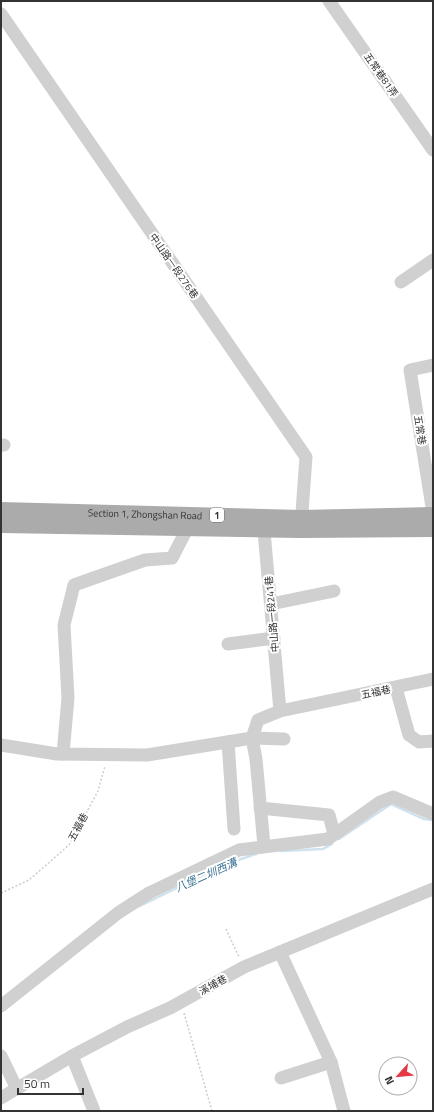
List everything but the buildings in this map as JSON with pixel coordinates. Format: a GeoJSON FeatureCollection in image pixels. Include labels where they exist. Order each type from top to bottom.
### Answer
{"type":"FeatureCollection","features":[{"type":"Feature","properties":{"kind":"main road","name":"Section 1, Zhongshan Road"},"geometry":{"type":"LineString","coordinates":[[1,510],[301,524],[433,520]]}},
{"type":"Feature","properties":{"kind":"main road","name":"Section 1, Zhongshan Road"},"geometry":{"type":"LineString","coordinates":[[1,525],[187,528],[263,523]]}},
{"type":"Feature","properties":{"kind":"street","name":"五常巷81弄"},"geometry":{"type":"LineString","coordinates":[[329,1],[433,150]]}},
{"type":"Feature","properties":{"kind":"street","name":"中山路一段276巷"},"geometry":{"type":"LineString","coordinates":[[1,14],[306,457],[301,524]]}},
{"type":"Feature","properties":{"kind":"street"},"geometry":{"type":"LineString","coordinates":[[401,282],[433,260]]}},
{"type":"Feature","properties":{"kind":"street","name":"五常巷"},"geometry":{"type":"LineString","coordinates":[[433,365],[410,370],[433,520]]}},
{"type":"Feature","properties":{"kind":"street","name":"中山路一段241巷"},"geometry":{"type":"LineString","coordinates":[[263,523],[280,712]]}},
{"type":"Feature","properties":{"kind":"street"},"geometry":{"type":"LineString","coordinates":[[63,754],[68,698],[64,626],[74,585],[145,560],[172,558],[187,528]]}},
{"type":"Feature","properties":{"kind":"street"},"geometry":{"type":"LineString","coordinates":[[271,604],[334,591]]}},
{"type":"Feature","properties":{"kind":"street"},"geometry":{"type":"LineString","coordinates":[[228,644],[274,638]]}},
{"type":"Feature","properties":{"kind":"street","name":"五福巷"},"geometry":{"type":"LineString","coordinates":[[264,846],[252,738],[258,720],[280,712],[433,679]]}},
{"type":"Feature","properties":{"kind":"street","name":"五福巷"},"geometry":{"type":"LineString","coordinates":[[396,688],[409,735],[419,742],[433,741]]}},
{"type":"Feature","properties":{"kind":"street"},"geometry":{"type":"LineString","coordinates":[[1,745],[63,754],[146,755],[252,738],[284,739]]}},
{"type":"Feature","properties":{"kind":"street"},"geometry":{"type":"LineString","coordinates":[[228,742],[234,828]]}},
{"type":"Feature","properties":{"kind":"street"},"geometry":{"type":"LineString","coordinates":[[1,1006],[133,902],[239,850],[328,839],[380,802],[393,797],[433,814]]}},
{"type":"Feature","properties":{"kind":"street"},"geometry":{"type":"LineString","coordinates":[[260,808],[329,815],[334,834]]}},
{"type":"Feature","properties":{"kind":"street","name":"溪埔巷"},"geometry":{"type":"LineString","coordinates":[[1,1098],[72,1056],[181,1001],[244,967],[433,889]]}},
{"type":"Feature","properties":{"kind":"street"},"geometry":{"type":"LineString","coordinates":[[280,952],[331,1062],[344,1111]]}},
{"type":"Feature","properties":{"kind":"street"},"geometry":{"type":"LineString","coordinates":[[1,1056],[17,1089]]}},
{"type":"Feature","properties":{"kind":"street"},"geometry":{"type":"LineString","coordinates":[[72,1056],[94,1111]]}},
{"type":"Feature","properties":{"kind":"street"},"geometry":{"type":"LineString","coordinates":[[281,1078],[331,1062]]}},
{"type":"Feature","properties":{"kind":"path","name":"五福巷"},"geometry":{"type":"LineString","coordinates":[[1,893],[29,880],[69,844],[98,791],[108,754]]}},
{"type":"Feature","properties":{"kind":"path"},"geometry":{"type":"LineString","coordinates":[[226,929],[244,967]]}},
{"type":"Feature","properties":{"kind":"path"},"geometry":{"type":"LineString","coordinates":[[181,1001],[212,1111]]}},
{"type":"Feature","properties":{"kind":"waterway","name":"八堡二圳西溝"},"geometry":{"type":"LineString","coordinates":[[339,839],[391,804],[424,819],[433,820]]}},
{"type":"Feature","properties":{"kind":"waterway","name":"八堡二圳西溝"},"geometry":{"type":"LineString","coordinates":[[281,851],[323,849],[332,844]]}},
{"type":"Feature","properties":{"kind":"waterway","name":"八堡二圳西溝"},"geometry":{"type":"LineString","coordinates":[[140,906],[224,865],[256,854]]}}]}
